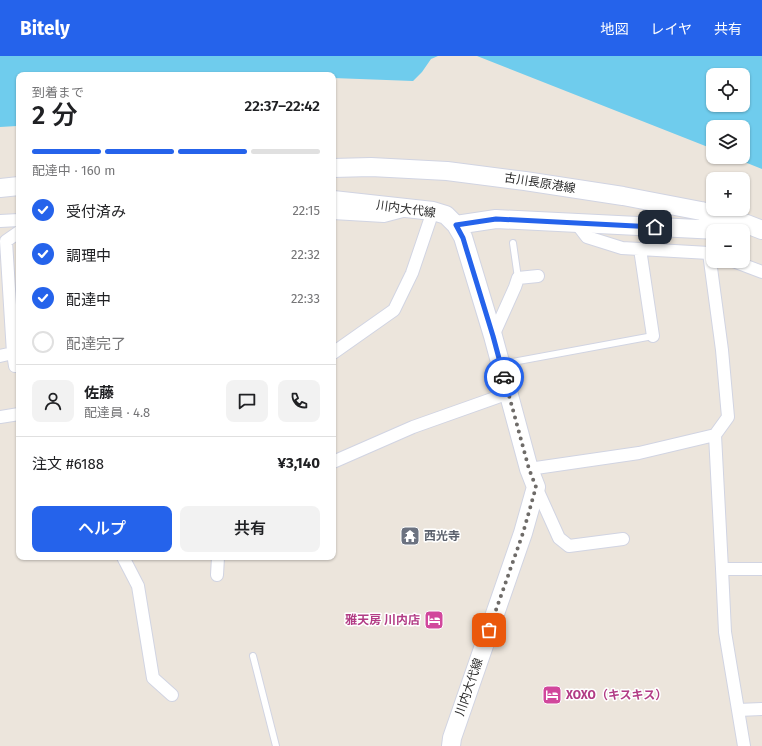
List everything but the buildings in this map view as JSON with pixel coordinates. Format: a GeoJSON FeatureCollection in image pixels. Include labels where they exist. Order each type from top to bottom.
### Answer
{"type":"FeatureCollection","features":[{"type":"Feature","properties":{"kind":"main road","name":"古川長原港線"},"geometry":{"type":"LineString","coordinates":[[336,168],[410,168],[486,175],[623,196],[701,211],[744,223],[762,230]]}},
{"type":"Feature","properties":{"kind":"main road"},"geometry":{"type":"LineString","coordinates":[[0,188],[16,186]]}},
{"type":"Feature","properties":{"kind":"main road","name":"川内大代線"},"geometry":{"type":"LineString","coordinates":[[336,200],[433,211],[446,215],[456,225],[463,238],[493,336],[529,469],[536,487],[523,533],[452,738],[453,745]]}},
{"type":"Feature","properties":{"kind":"main road"},"geometry":{"type":"LineString","coordinates":[[456,225],[496,219],[718,230],[731,228],[744,223]]}},
{"type":"Feature","properties":{"kind":"street"},"geometry":{"type":"LineString","coordinates":[[336,213],[384,216],[409,209]]}},
{"type":"Feature","properties":{"kind":"street"},"geometry":{"type":"LineString","coordinates":[[336,351],[394,310],[412,273],[433,211]]}},
{"type":"Feature","properties":{"kind":"street"},"geometry":{"type":"LineString","coordinates":[[0,221],[16,220]]}},
{"type":"Feature","properties":{"kind":"street"},"geometry":{"type":"LineString","coordinates":[[577,224],[587,237],[622,248],[706,254]]}},
{"type":"Feature","properties":{"kind":"street"},"geometry":{"type":"LineString","coordinates":[[16,234],[6,241],[13,353],[16,366]]}},
{"type":"Feature","properties":{"kind":"street"},"geometry":{"type":"LineString","coordinates":[[640,249],[652,336]]}},
{"type":"Feature","properties":{"kind":"street"},"geometry":{"type":"LineString","coordinates":[[713,268],[728,417],[715,435],[725,632],[744,746]]}},
{"type":"Feature","properties":{"kind":"street"},"geometry":{"type":"LineString","coordinates":[[750,268],[762,272]]}},
{"type":"Feature","properties":{"kind":"street"},"geometry":{"type":"LineString","coordinates":[[493,336],[518,278],[538,276]]}},
{"type":"Feature","properties":{"kind":"street"},"geometry":{"type":"LineString","coordinates":[[0,356],[13,353]]}},
{"type":"Feature","properties":{"kind":"street"},"geometry":{"type":"LineString","coordinates":[[336,461],[413,427],[509,393]]}},
{"type":"Feature","properties":{"kind":"street"},"geometry":{"type":"LineString","coordinates":[[0,417],[16,414]]}},
{"type":"Feature","properties":{"kind":"street"},"geometry":{"type":"LineString","coordinates":[[529,469],[639,453],[715,435]]}},
{"type":"Feature","properties":{"kind":"street"},"geometry":{"type":"LineString","coordinates":[[536,487],[559,538],[569,546],[623,539]]}},
{"type":"Feature","properties":{"kind":"street"},"geometry":{"type":"LineString","coordinates":[[125,560],[138,586],[153,678],[172,695]]}},
{"type":"Feature","properties":{"kind":"street"},"geometry":{"type":"LineString","coordinates":[[217,575],[218,560]]}},
{"type":"Feature","properties":{"kind":"street"},"geometry":{"type":"LineString","coordinates":[[722,569],[762,569]]}},
{"type":"Feature","properties":{"kind":"street"},"geometry":{"type":"LineString","coordinates":[[738,710],[762,709]]}},
{"type":"Feature","properties":{"kind":"lane"},"geometry":{"type":"LineString","coordinates":[[513,243],[518,278]]}},
{"type":"Feature","properties":{"kind":"lane"},"geometry":{"type":"LineString","coordinates":[[501,364],[652,336]]}},
{"type":"Feature","properties":{"kind":"lane"},"geometry":{"type":"LineString","coordinates":[[253,656],[276,746]]}},
{"type":"Feature","properties":{"kind":"water"},"geometry":{"type":"Polygon","coordinates":[[[0,56],[438,56],[431,59],[422,72],[413,81],[336,78],[336,72],[16,72],[16,126],[0,127],[0,56]]]}},
{"type":"Feature","properties":{"kind":"water"},"geometry":{"type":"Polygon","coordinates":[[[477,56],[762,56],[762,169],[750,164],[750,120],[706,120],[706,146],[477,56]]]}},
{"type":"Feature","properties":{"kind":"way so far"},"geometry":{"type":"LineString","coordinates":[[489,630],[523,533],[536,487],[529,469],[504,377]]}},
{"type":"Feature","properties":{"kind":"place","name":"西光寺"},"geometry":{"type":"Point","coordinates":[410,536]}},
{"type":"Feature","properties":{"kind":"place","name":"雅天房 川内店"},"geometry":{"type":"Point","coordinates":[434,620]}},
{"type":"Feature","properties":{"kind":"place","name":"XOXO（キスキス）"},"geometry":{"type":"Point","coordinates":[552,695]}},
{"type":"Feature","properties":{"kind":"route"},"geometry":{"type":"LineString","coordinates":[[504,377],[463,238],[456,225],[496,219],[655,227]]}}]}
